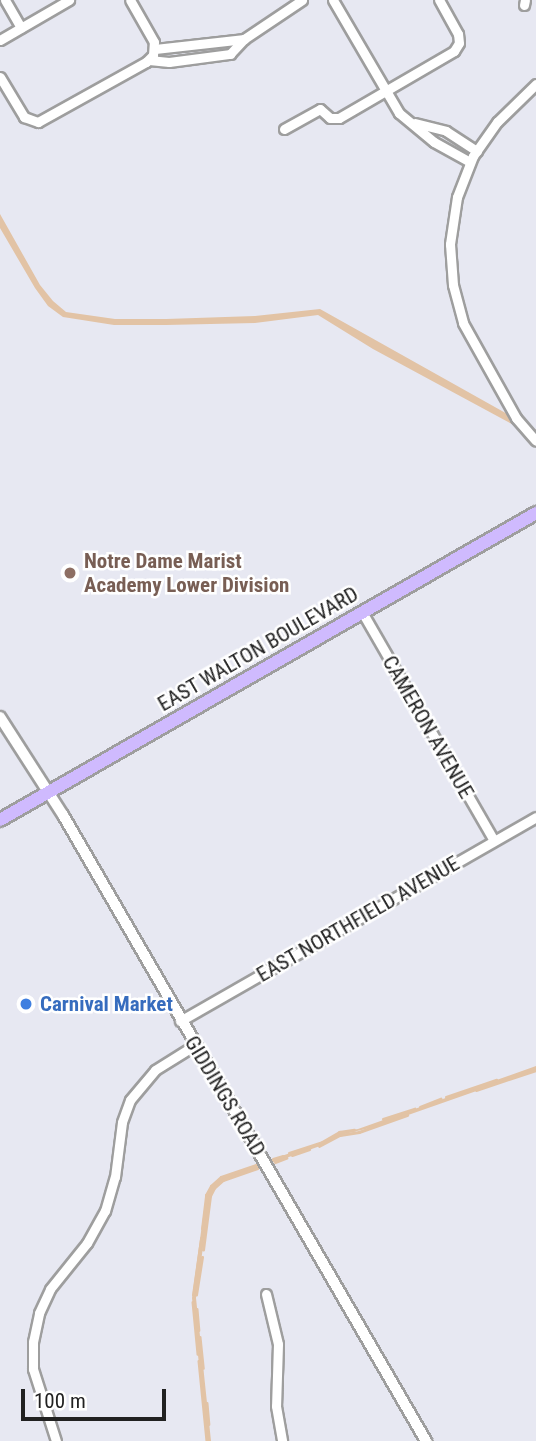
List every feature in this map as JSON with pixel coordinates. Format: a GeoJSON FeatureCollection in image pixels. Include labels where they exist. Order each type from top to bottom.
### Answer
{"type":"FeatureCollection","features":[{"type":"Feature","properties":{"kind":"main road","name":"EAST WALTON BOULEVARD"},"geometry":{"type":"LineString","coordinates":[[0,820],[536,513]]}},
{"type":"Feature","properties":{"kind":"street"},"geometry":{"type":"LineString","coordinates":[[5,0],[21,28]]}},
{"type":"Feature","properties":{"kind":"street"},"geometry":{"type":"LineString","coordinates":[[0,40],[69,0]]}},
{"type":"Feature","properties":{"kind":"street"},"geometry":{"type":"LineString","coordinates":[[130,0],[155,49]]}},
{"type":"Feature","properties":{"kind":"street"},"geometry":{"type":"LineString","coordinates":[[149,60],[169,62],[222,56],[235,51],[244,39],[302,0]]}},
{"type":"Feature","properties":{"kind":"street"},"geometry":{"type":"LineString","coordinates":[[333,0],[399,113],[435,142],[470,162]]}},
{"type":"Feature","properties":{"kind":"street"},"geometry":{"type":"LineString","coordinates":[[284,129],[320,108],[326,116],[339,118],[456,49],[458,34],[439,0]]}},
{"type":"Feature","properties":{"kind":"street"},"geometry":{"type":"LineString","coordinates":[[155,49],[244,39]]}},
{"type":"Feature","properties":{"kind":"street"},"geometry":{"type":"LineString","coordinates":[[0,77],[24,117],[38,122],[149,60],[155,49]]}},
{"type":"Feature","properties":{"kind":"street"},"geometry":{"type":"LineString","coordinates":[[536,84],[497,122],[470,162],[452,219],[450,258],[455,295],[473,343],[516,418],[536,441]]}},
{"type":"Feature","properties":{"kind":"street"},"geometry":{"type":"LineString","coordinates":[[413,123],[446,131],[477,151]]}},
{"type":"Feature","properties":{"kind":"street","name":"CAMERON AVENUE"},"geometry":{"type":"LineString","coordinates":[[362,612],[494,841]]}},
{"type":"Feature","properties":{"kind":"street","name":"GIDDINGS ROAD"},"geometry":{"type":"LineString","coordinates":[[0,717],[48,792],[424,1440]]}},
{"type":"Feature","properties":{"kind":"street","name":"EAST NORTHFIELD AVENUE"},"geometry":{"type":"LineString","coordinates":[[180,1021],[536,817]]}},
{"type":"Feature","properties":{"kind":"street"},"geometry":{"type":"LineString","coordinates":[[56,1441],[34,1376],[32,1348],[39,1313],[50,1289],[87,1243],[105,1211],[115,1177],[122,1122],[130,1100],[155,1070],[195,1045]]}},
{"type":"Feature","properties":{"kind":"street"},"geometry":{"type":"LineString","coordinates":[[266,1294],[278,1344],[276,1406],[282,1441]]}},
{"type":"Feature","properties":{"kind":"shaded area"},"geometry":{"type":"Polygon","coordinates":[[[0,214],[40,285],[66,312],[115,319],[166,319],[255,316],[320,309],[536,430],[536,437],[373,349],[318,315],[255,323],[166,325],[114,325],[63,317],[48,306],[35,288],[0,228],[0,214]]]}},
{"type":"Feature","properties":{"kind":"shaded area"},"geometry":{"type":"Polygon","coordinates":[[[536,1066],[536,1070],[374,1127],[340,1135],[323,1145],[223,1180],[214,1188],[210,1196],[196,1298],[211,1441],[207,1441],[192,1298],[206,1195],[211,1186],[221,1177],[322,1142],[339,1132],[358,1129],[536,1066]]]}},
{"type":"Feature","properties":{"kind":"waterway"},"geometry":{"type":"LineString","coordinates":[[476,1090],[536,1070]]}},
{"type":"Feature","properties":{"kind":"waterway"},"geometry":{"type":"LineString","coordinates":[[446,1097],[496,1080]]}},
{"type":"Feature","properties":{"kind":"waterway"},"geometry":{"type":"LineString","coordinates":[[420,1107],[440,1099]]}},
{"type":"Feature","properties":{"kind":"waterway"},"geometry":{"type":"LineString","coordinates":[[383,1119],[414,1109]]}},
{"type":"Feature","properties":{"kind":"waterway"},"geometry":{"type":"LineString","coordinates":[[319,1146],[340,1135],[359,1132],[407,1115]]}},
{"type":"Feature","properties":{"kind":"waterway"},"geometry":{"type":"LineString","coordinates":[[289,1153],[322,1142],[339,1132],[354,1130]]}},
{"type":"Feature","properties":{"kind":"waterway"},"geometry":{"type":"LineString","coordinates":[[292,1155],[309,1149]]}},
{"type":"Feature","properties":{"kind":"waterway"},"geometry":{"type":"LineString","coordinates":[[273,1159],[283,1156]]}},
{"type":"Feature","properties":{"kind":"waterway"},"geometry":{"type":"LineString","coordinates":[[275,1162],[286,1158]]}},
{"type":"Feature","properties":{"kind":"waterway"},"geometry":{"type":"LineString","coordinates":[[202,1229],[206,1195],[211,1186],[221,1177],[256,1165]]}},
{"type":"Feature","properties":{"kind":"waterway"},"geometry":{"type":"LineString","coordinates":[[203,1250],[210,1196],[214,1188],[223,1180],[257,1168]]}},
{"type":"Feature","properties":{"kind":"waterway"},"geometry":{"type":"LineString","coordinates":[[193,1295],[201,1239]]}},
{"type":"Feature","properties":{"kind":"waterway"},"geometry":{"type":"LineString","coordinates":[[196,1295],[202,1257]]}},
{"type":"Feature","properties":{"kind":"waterway"},"geometry":{"type":"LineString","coordinates":[[193,1302],[198,1354]]}},
{"type":"Feature","properties":{"kind":"waterway"},"geometry":{"type":"LineString","coordinates":[[197,1309],[199,1330]]}},
{"type":"Feature","properties":{"kind":"waterway"},"geometry":{"type":"LineString","coordinates":[[200,1337],[203,1368]]}},
{"type":"Feature","properties":{"kind":"waterway"},"geometry":{"type":"LineString","coordinates":[[199,1361],[207,1441]]}},
{"type":"Feature","properties":{"kind":"waterway"},"geometry":{"type":"LineString","coordinates":[[207,1403],[209,1424]]}},
{"type":"Feature","properties":{"kind":"place","name":"Notre Dame Marist Academy Lower Division"},"geometry":{"type":"Point","coordinates":[70,573]}},
{"type":"Feature","properties":{"kind":"place","name":"Carnival Market"},"geometry":{"type":"Point","coordinates":[26,1004]}}]}
